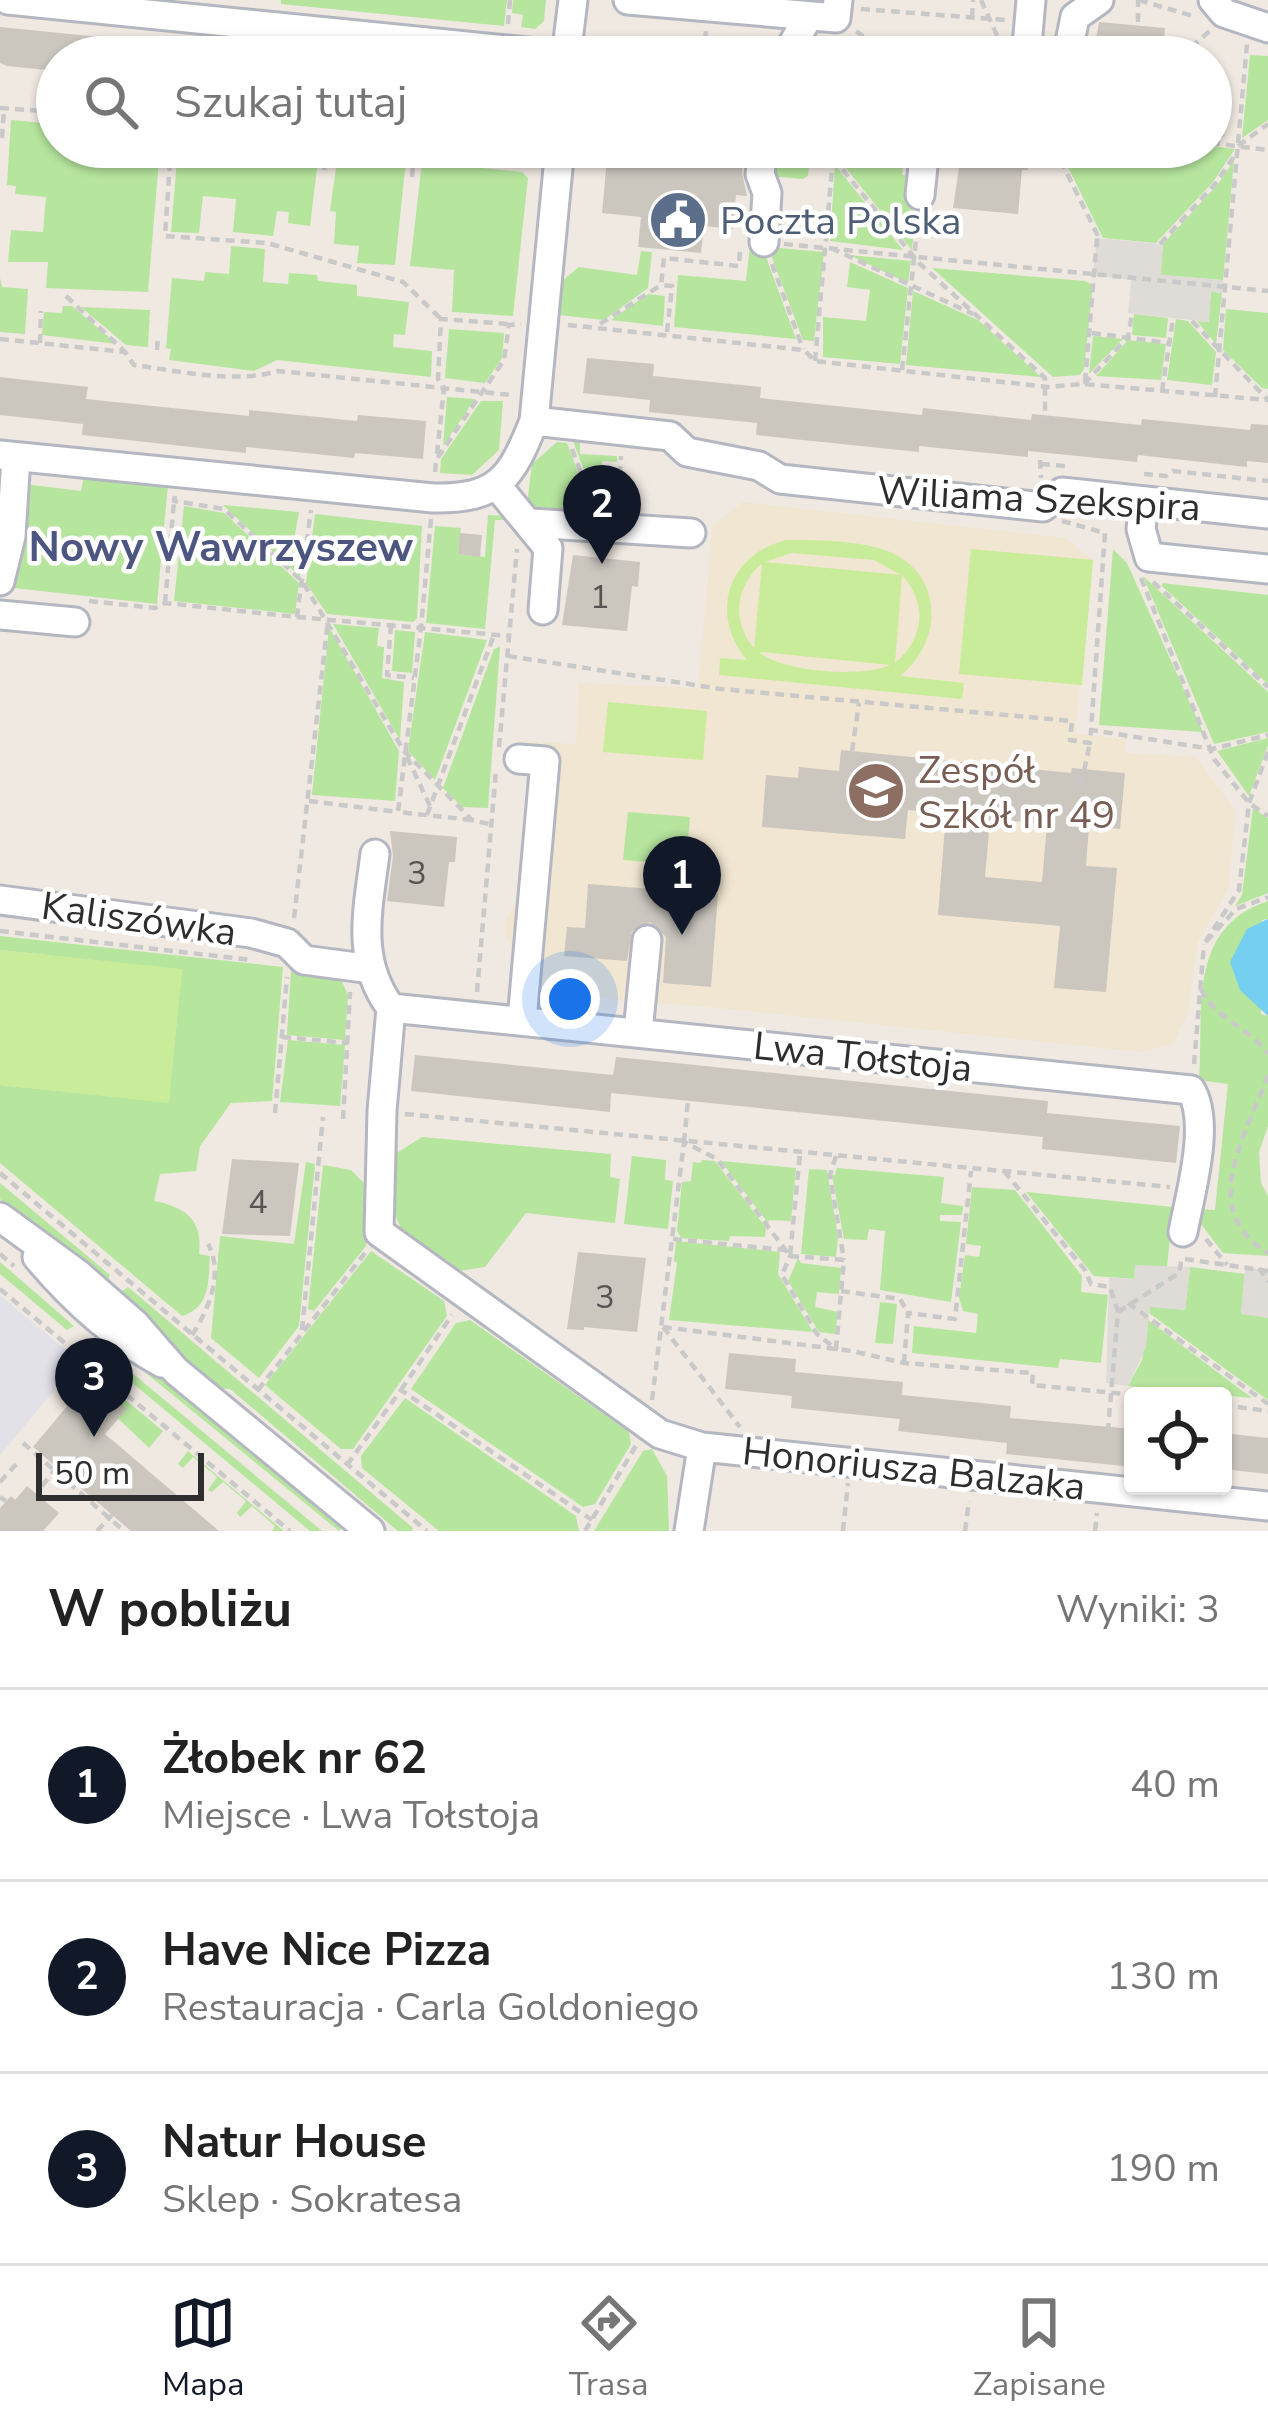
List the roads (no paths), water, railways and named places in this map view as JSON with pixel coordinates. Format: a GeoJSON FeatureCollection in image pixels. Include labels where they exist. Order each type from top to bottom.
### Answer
{"type":"FeatureCollection","features":[{"type":"Feature","properties":{"kind":"street"},"geometry":{"type":"LineString","coordinates":[[8,0],[360,36]]}},
{"type":"Feature","properties":{"kind":"street"},"geometry":{"type":"LineString","coordinates":[[569,36],[573,0]]}},
{"type":"Feature","properties":{"kind":"street"},"geometry":{"type":"LineString","coordinates":[[628,0],[830,10]]}},
{"type":"Feature","properties":{"kind":"street"},"geometry":{"type":"LineString","coordinates":[[1071,36],[1075,17],[1099,0]]}},
{"type":"Feature","properties":{"kind":"street"},"geometry":{"type":"LineString","coordinates":[[1213,0],[1224,13],[1259,26]]}},
{"type":"Feature","properties":{"kind":"street"},"geometry":{"type":"LineString","coordinates":[[805,36],[830,10]]}},
{"type":"Feature","properties":{"kind":"street"},"geometry":{"type":"LineString","coordinates":[[0,581],[10,536],[8,456],[433,498],[466,499],[498,487],[519,460],[557,324],[559,168]]}},
{"type":"Feature","properties":{"kind":"street"},"geometry":{"type":"LineString","coordinates":[[761,168],[767,193],[764,242]]}},
{"type":"Feature","properties":{"kind":"street"},"geometry":{"type":"LineString","coordinates":[[920,195],[923,168]]}},
{"type":"Feature","properties":{"kind":"street","name":"Wiliama Szekspira"},"geometry":{"type":"LineString","coordinates":[[535,409],[568,425],[670,436],[687,452],[759,466],[781,479],[1042,507],[1062,491],[1268,514]]}},
{"type":"Feature","properties":{"kind":"street"},"geometry":{"type":"LineString","coordinates":[[498,487],[548,548],[543,610]]}},
{"type":"Feature","properties":{"kind":"street"},"geometry":{"type":"LineString","coordinates":[[1144,502],[1142,529],[1149,557],[1268,568]]}},
{"type":"Feature","properties":{"kind":"street"},"geometry":{"type":"LineString","coordinates":[[532,524],[692,533]]}},
{"type":"Feature","properties":{"kind":"street"},"geometry":{"type":"LineString","coordinates":[[0,615],[82,612]]}},
{"type":"Feature","properties":{"kind":"street"},"geometry":{"type":"LineString","coordinates":[[519,759],[545,761],[522,1020]]}},
{"type":"Feature","properties":{"kind":"street"},"geometry":{"type":"LineString","coordinates":[[375,854],[358,972],[391,1007],[379,1232],[647,1427],[702,1447],[689,1531]]}},
{"type":"Feature","properties":{"kind":"street","name":"Kaliszówka"},"geometry":{"type":"LineString","coordinates":[[0,899],[196,923],[304,960],[358,972]]}},
{"type":"Feature","properties":{"kind":"street"},"geometry":{"type":"LineString","coordinates":[[638,1032],[647,940]]}},
{"type":"Feature","properties":{"kind":"street","name":"Lwa Tołstoja"},"geometry":{"type":"LineString","coordinates":[[391,1007],[1191,1090],[1200,1105],[1193,1192],[1184,1233]]}},
{"type":"Feature","properties":{"kind":"street"},"geometry":{"type":"LineString","coordinates":[[8,1224],[64,1289],[122,1342],[176,1371],[370,1531]]}},
{"type":"Feature","properties":{"kind":"street","name":"Honoriusza Balzaka"},"geometry":{"type":"LineString","coordinates":[[702,1447],[1268,1506]]}},
{"type":"Feature","properties":{"kind":"water"},"geometry":{"type":"Polygon","coordinates":[[[1268,919],[1268,1016],[1240,990],[1230,962],[1247,929],[1268,919]]]}},
{"type":"Feature","properties":{"kind":"place","name":"Poczta Polska"},"geometry":{"type":"Point","coordinates":[678,220]}},
{"type":"Feature","properties":{"kind":"place","name":"Have Nice Pizza"},"geometry":{"type":"Point","coordinates":[602,564]}},
{"type":"Feature","properties":{"kind":"place","name":"Zespół Szkół nr 49"},"geometry":{"type":"Point","coordinates":[876,791]}},
{"type":"Feature","properties":{"kind":"place","name":"Żłobek nr 62"},"geometry":{"type":"Point","coordinates":[682,935]}},
{"type":"Feature","properties":{"kind":"place","name":"Natur House"},"geometry":{"type":"Point","coordinates":[94,1437]}},
{"type":"Feature","properties":{"kind":"district","name":"Nowy Wawrzyszew"},"geometry":{"type":"Point","coordinates":[221,546]}}]}
